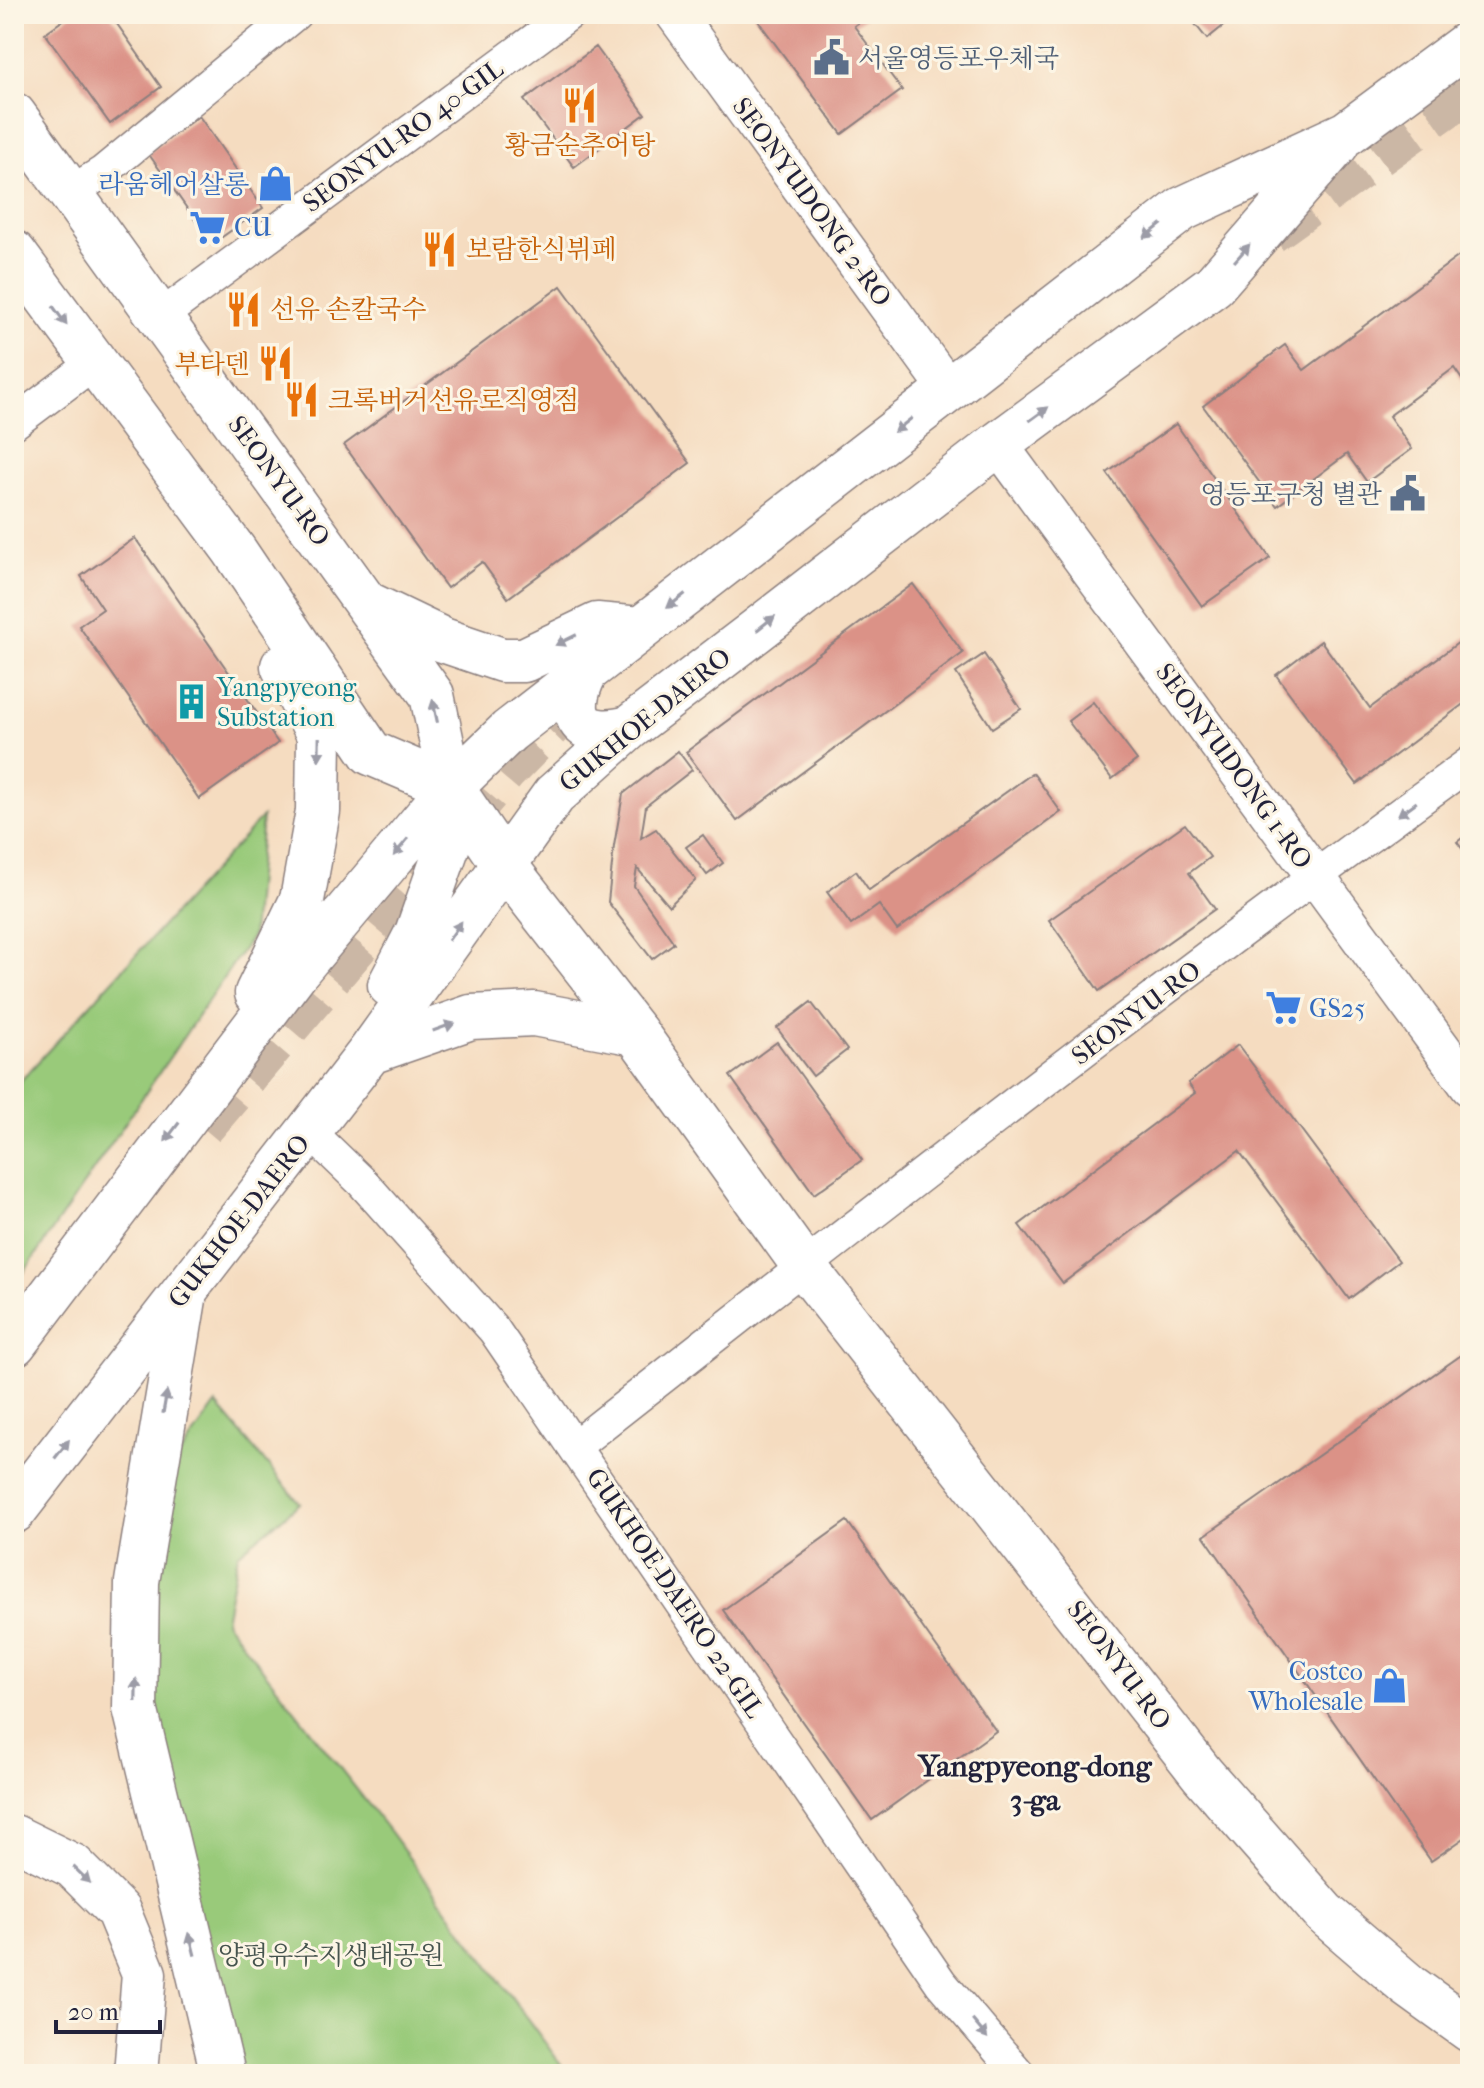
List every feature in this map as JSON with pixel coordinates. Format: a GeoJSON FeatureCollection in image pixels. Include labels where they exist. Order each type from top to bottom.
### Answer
{"type":"FeatureCollection","features":[{"type":"Feature","properties":{"kind":"main road","name":"GUKHOE-DAERO"},"geometry":{"type":"LineString","coordinates":[[18,1336],[296,972],[451,787],[509,731],[1182,209],[1347,133],[1466,55]]}},
{"type":"Feature","properties":{"kind":"main road","name":"SEONYU-RO"},"geometry":{"type":"LineString","coordinates":[[14,115],[432,695],[451,787],[503,863],[636,1033],[804,1266],[1202,1774],[1324,1913],[1409,1986],[1470,2030]]}},
{"type":"Feature","properties":{"kind":"main road","name":"GUKHOE-DAERO"},"geometry":{"type":"LineString","coordinates":[[14,1511],[370,1052],[554,795],[629,728],[998,444],[1214,285],[1347,133]]}},
{"type":"Feature","properties":{"kind":"main road"},"geometry":{"type":"LineString","coordinates":[[14,253],[234,550],[371,753],[451,787],[448,845],[417,933],[318,1120]]}},
{"type":"Feature","properties":{"kind":"main road"},"geometry":{"type":"LineString","coordinates":[[220,1070],[302,900],[318,811],[319,735],[276,651],[234,550]]}},
{"type":"Feature","properties":{"kind":"main road"},"geometry":{"type":"LineString","coordinates":[[366,603],[443,640],[502,660],[524,660],[597,625],[640,629]]}},
{"type":"Feature","properties":{"kind":"main road"},"geometry":{"type":"LineString","coordinates":[[585,673],[575,693],[580,721],[590,731],[606,735],[629,728]]}},
{"type":"Feature","properties":{"kind":"main road"},"geometry":{"type":"LineString","coordinates":[[370,1052],[471,1017],[534,1014],[636,1033]]}},
{"type":"Feature","properties":{"kind":"main road"},"geometry":{"type":"LineString","coordinates":[[185,1291],[151,1479],[137,1582],[135,1708],[223,2074]]}},
{"type":"Feature","properties":{"kind":"main road"},"geometry":{"type":"LineString","coordinates":[[14,1837],[73,1866],[118,1911],[144,1974],[136,2074]]}},
{"type":"Feature","properties":{"kind":"street"},"geometry":{"type":"LineString","coordinates":[[71,192],[103,172],[295,14]]}},
{"type":"Feature","properties":{"kind":"street","name":"SEONYU-RO 40-GIL"},"geometry":{"type":"LineString","coordinates":[[161,316],[569,14]]}},
{"type":"Feature","properties":{"kind":"street","name":"SEONYUDONG 2-RO"},"geometry":{"type":"LineString","coordinates":[[675,14],[949,390]]}},
{"type":"Feature","properties":{"kind":"street"},"geometry":{"type":"LineString","coordinates":[[14,423],[94,363]]}},
{"type":"Feature","properties":{"kind":"street","name":"SEONYUDONG 1-RO"},"geometry":{"type":"LineString","coordinates":[[998,444],[1470,1087]]}},
{"type":"Feature","properties":{"kind":"street","name":"SEONYU-RO"},"geometry":{"type":"LineString","coordinates":[[804,1266],[1315,876],[1470,763]]}},
{"type":"Feature","properties":{"kind":"street","name":"GUKHOE-DAERO 22-GIL"},"geometry":{"type":"LineString","coordinates":[[318,1120],[363,1183],[494,1330],[941,1983],[1019,2074]]}},
{"type":"Feature","properties":{"kind":"street"},"geometry":{"type":"LineString","coordinates":[[575,1446],[804,1266]]}},
{"type":"Feature","properties":{"kind":"green space"},"geometry":{"type":"Polygon","coordinates":[[[262,817],[252,936],[14,1287],[14,1088],[262,817]]]}},
{"type":"Feature","properties":{"kind":"green space","name":"양평유수지생태공원"},"geometry":{"type":"Polygon","coordinates":[[[216,1404],[300,1503],[238,1554],[225,1621],[390,1832],[568,2074],[238,2074],[150,1720],[152,1598],[171,1467],[216,1404]]]}},
{"type":"Feature","properties":{"kind":"building"},"geometry":{"type":"Polygon","coordinates":[[[72,14],[110,14],[161,87],[110,124],[45,33],[72,14]]]}},
{"type":"Feature","properties":{"kind":"building","name":"서울영등포우체국"},"geometry":{"type":"Polygon","coordinates":[[[753,14],[870,14],[854,26],[902,90],[842,134],[753,14]]]}},
{"type":"Feature","properties":{"kind":"building"},"geometry":{"type":"Polygon","coordinates":[[[1187,14],[1238,14],[1207,39],[1187,14]]]}},
{"type":"Feature","properties":{"kind":"building"},"geometry":{"type":"Polygon","coordinates":[[[596,47],[645,114],[574,167],[524,100],[596,47]]]}},
{"type":"Feature","properties":{"kind":"building"},"geometry":{"type":"Polygon","coordinates":[[[199,116],[263,208],[212,244],[148,153],[199,116]]]}},
{"type":"Feature","properties":{"kind":"building"},"geometry":{"type":"Polygon","coordinates":[[[1470,248],[1470,391],[1454,368],[1389,416],[1412,449],[1367,482],[1347,454],[1277,506],[1203,406],[1285,345],[1304,370],[1470,248]]]}},
{"type":"Feature","properties":{"kind":"building"},"geometry":{"type":"Polygon","coordinates":[[[561,286],[690,463],[508,598],[482,562],[447,588],[344,445],[561,286]]]}},
{"type":"Feature","properties":{"kind":"building"},"geometry":{"type":"Polygon","coordinates":[[[1176,424],[1270,558],[1202,606],[1107,473],[1176,424]]]}},
{"type":"Feature","properties":{"kind":"building","name":"Yangpyeong Substation"},"geometry":{"type":"Polygon","coordinates":[[[135,538],[278,743],[199,799],[79,626],[103,609],[81,576],[135,538]]]}},
{"type":"Feature","properties":{"kind":"building"},"geometry":{"type":"Polygon","coordinates":[[[913,584],[963,653],[737,821],[686,752],[913,584]]]}},
{"type":"Feature","properties":{"kind":"building"},"geometry":{"type":"Polygon","coordinates":[[[1470,634],[1470,699],[1357,784],[1276,675],[1321,641],[1370,708],[1470,634]]]}},
{"type":"Feature","properties":{"kind":"building"},"geometry":{"type":"Polygon","coordinates":[[[984,654],[1021,709],[992,728],[956,673],[984,654]]]}},
{"type":"Feature","properties":{"kind":"building"},"geometry":{"type":"Polygon","coordinates":[[[1093,702],[1137,760],[1112,779],[1068,721],[1093,702]]]}},
{"type":"Feature","properties":{"kind":"building"},"geometry":{"type":"Polygon","coordinates":[[[678,751],[692,770],[646,806],[641,838],[656,829],[696,880],[669,906],[637,868],[634,886],[674,943],[652,959],[608,902],[614,846],[623,794],[678,751]]]}},
{"type":"Feature","properties":{"kind":"building"},"geometry":{"type":"Polygon","coordinates":[[[1033,773],[1061,812],[897,930],[879,905],[851,925],[827,892],[856,871],[869,890],[1033,773]]]}},
{"type":"Feature","properties":{"kind":"building"},"geometry":{"type":"Polygon","coordinates":[[[1185,824],[1210,857],[1189,873],[1215,909],[1099,991],[1049,920],[1185,824]]]}},
{"type":"Feature","properties":{"kind":"building"},"geometry":{"type":"Polygon","coordinates":[[[1470,832],[1470,859],[1457,842],[1470,832]]]}},
{"type":"Feature","properties":{"kind":"building"},"geometry":{"type":"Polygon","coordinates":[[[703,835],[723,863],[707,875],[686,847],[703,835]]]}},
{"type":"Feature","properties":{"kind":"building"},"geometry":{"type":"Polygon","coordinates":[[[811,1002],[847,1050],[813,1076],[777,1028],[811,1002]]]}},
{"type":"Feature","properties":{"kind":"building"},"geometry":{"type":"Polygon","coordinates":[[[777,1042],[862,1160],[814,1194],[730,1076],[777,1042]]]}},
{"type":"Feature","properties":{"kind":"building"},"geometry":{"type":"Polygon","coordinates":[[[1238,1045],[1399,1261],[1349,1299],[1239,1151],[1063,1283],[1019,1225],[1195,1093],[1188,1083],[1238,1045]]]}},
{"type":"Feature","properties":{"kind":"building","name":"Costco Wholesale"},"geometry":{"type":"Polygon","coordinates":[[[1470,1349],[1470,1834],[1431,1861],[1204,1536],[1470,1349]]]}},
{"type":"Feature","properties":{"kind":"building"},"geometry":{"type":"Polygon","coordinates":[[[847,1521],[996,1731],[872,1820],[723,1610],[847,1521]]]}},
{"type":"Feature","properties":{"kind":"tunnel"},"geometry":{"type":"LineString","coordinates":[[1270,232],[1470,89]]}},
{"type":"Feature","properties":{"kind":"tunnel"},"geometry":{"type":"LineString","coordinates":[[202,1127],[505,771],[586,689]]}},
{"type":"Feature","properties":{"kind":"place","name":"서울영등포우체국"},"geometry":{"type":"Point","coordinates":[832,58]}},
{"type":"Feature","properties":{"kind":"place","name":"황금순추어탕"},"geometry":{"type":"Point","coordinates":[580,106]}},
{"type":"Feature","properties":{"kind":"place","name":"라움헤어살롱"},"geometry":{"type":"Point","coordinates":[275,184]}},
{"type":"Feature","properties":{"kind":"place","name":"CU"},"geometry":{"type":"Point","coordinates":[208,227]}},
{"type":"Feature","properties":{"kind":"place","name":"보람한식뷔페"},"geometry":{"type":"Point","coordinates":[440,249]}},
{"type":"Feature","properties":{"kind":"place","name":"선유 손칼국수"},"geometry":{"type":"Point","coordinates":[244,309]}},
{"type":"Feature","properties":{"kind":"place","name":"부타덴"},"geometry":{"type":"Point","coordinates":[276,364]}},
{"type":"Feature","properties":{"kind":"place","name":"크록버거선유로직영점"},"geometry":{"type":"Point","coordinates":[302,400]}},
{"type":"Feature","properties":{"kind":"place","name":"영등포구청 별관"},"geometry":{"type":"Point","coordinates":[1408,494]}},
{"type":"Feature","properties":{"kind":"place","name":"Yangpyeong Substation"},"geometry":{"type":"Point","coordinates":[191,702]}},
{"type":"Feature","properties":{"kind":"place","name":"GS25"},"geometry":{"type":"Point","coordinates":[1283,1008]}},
{"type":"Feature","properties":{"kind":"place","name":"Costco Wholesale"},"geometry":{"type":"Point","coordinates":[1389,1686]}},
{"type":"Feature","properties":{"kind":"district","name":"Yangpyeong-dong 3-ga"},"geometry":{"type":"Point","coordinates":[1035,1783]}}]}
